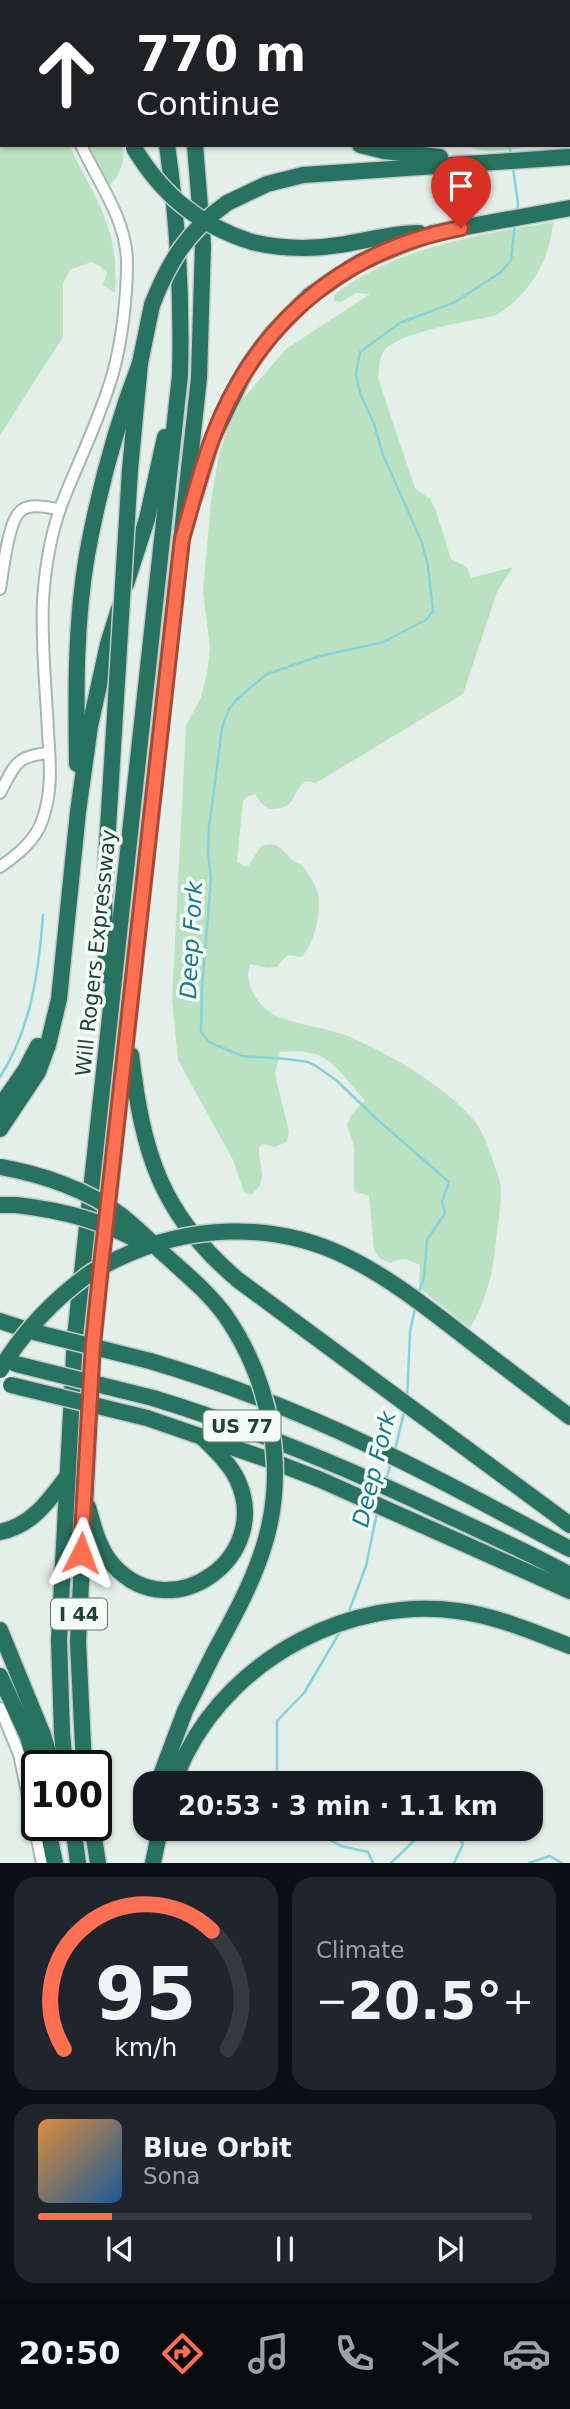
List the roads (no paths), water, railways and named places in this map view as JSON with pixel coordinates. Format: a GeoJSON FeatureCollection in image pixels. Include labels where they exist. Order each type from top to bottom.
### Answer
{"type":"FeatureCollection","features":[{"type":"Feature","properties":{"kind":"highway"},"geometry":{"type":"LineString","coordinates":[[133,147],[159,184],[184,208],[216,229],[252,242],[286,248],[319,248],[405,233],[433,233]]}},
{"type":"Feature","properties":{"kind":"highway","name":"Will Rogers Expressway"},"geometry":{"type":"LineString","coordinates":[[64,1750],[59,1640],[66,1478],[81,1272],[180,374],[181,278],[167,147]]}},
{"type":"Feature","properties":{"kind":"highway","name":"Will Rogers Expressway"},"geometry":{"type":"LineString","coordinates":[[83,1750],[78,1642],[96,1311],[200,378],[204,245],[195,147]]}},
{"type":"Feature","properties":{"kind":"highway"},"geometry":{"type":"LineString","coordinates":[[371,147],[415,155],[488,161]]}},
{"type":"Feature","properties":{"kind":"highway"},"geometry":{"type":"LineString","coordinates":[[109,1028],[104,901],[130,470],[140,363],[152,305],[168,266],[198,227],[227,203],[267,184],[303,175],[570,157]]}},
{"type":"Feature","properties":{"kind":"highway"},"geometry":{"type":"LineString","coordinates":[[182,539],[221,417],[247,368],[270,335],[309,296],[339,275],[385,251],[433,233],[563,209]]}},
{"type":"Feature","properties":{"kind":"highway"},"geometry":{"type":"LineString","coordinates":[[78,812],[78,641],[87,557],[118,421],[140,363]]}},
{"type":"Feature","properties":{"kind":"highway"},"geometry":{"type":"LineString","coordinates":[[0,1129],[38,1072],[48,1045],[59,999],[78,812],[97,687],[147,519],[180,374]]}},
{"type":"Feature","properties":{"kind":"highway"},"geometry":{"type":"LineString","coordinates":[[0,1107],[26,1069],[59,999]]}},
{"type":"Feature","properties":{"kind":"highway"},"geometry":{"type":"LineString","coordinates":[[128,1025],[143,1133],[157,1175],[175,1209],[198,1241],[222,1267],[570,1525]]}},
{"type":"Feature","properties":{"kind":"highway"},"geometry":{"type":"LineString","coordinates":[[0,1167],[34,1175],[99,1201],[121,1215],[201,1288],[224,1314],[242,1343],[264,1398],[273,1443],[275,1484],[263,1551],[251,1583],[185,1711],[162,1771]]}},
{"type":"Feature","properties":{"kind":"highway"},"geometry":{"type":"LineString","coordinates":[[8,1205],[52,1209],[98,1222],[138,1240],[176,1265]]}},
{"type":"Feature","properties":{"kind":"highway"},"geometry":{"type":"LineString","coordinates":[[0,1370],[13,1348],[44,1312],[91,1272],[134,1252],[180,1237],[248,1231],[282,1235],[315,1244],[341,1254],[393,1283],[570,1417]]}},
{"type":"Feature","properties":{"kind":"highway","name":"US 77"},"geometry":{"type":"LineString","coordinates":[[0,1323],[150,1361],[253,1395],[339,1431],[570,1549]]}},
{"type":"Feature","properties":{"kind":"highway","name":"US 77"},"geometry":{"type":"LineString","coordinates":[[8,1362],[153,1398],[236,1424],[329,1460],[524,1550],[570,1576]]}},
{"type":"Feature","properties":{"kind":"highway"},"geometry":{"type":"LineString","coordinates":[[4,1385],[147,1418],[200,1435],[321,1480],[570,1591]]}},
{"type":"Feature","properties":{"kind":"highway"},"geometry":{"type":"LineString","coordinates":[[85,1498],[102,1548],[124,1575],[160,1589],[187,1587],[209,1577],[229,1560],[237,1548],[244,1520],[244,1505],[237,1478],[200,1435]]}},
{"type":"Feature","properties":{"kind":"highway"},"geometry":{"type":"LineString","coordinates":[[0,1532],[21,1525],[34,1516],[66,1478]]}},
{"type":"Feature","properties":{"kind":"highway"},"geometry":{"type":"LineString","coordinates":[[179,1771],[186,1754],[210,1716],[233,1690],[265,1662],[296,1642],[358,1618],[409,1609],[456,1611],[500,1619],[570,1646]]}},
{"type":"Feature","properties":{"kind":"highway"},"geometry":{"type":"LineString","coordinates":[[0,1630],[35,1714],[47,1750]]}},
{"type":"Feature","properties":{"kind":"highway"},"geometry":{"type":"LineString","coordinates":[[0,1676],[18,1711],[31,1750]]}},
{"type":"Feature","properties":{"kind":"highway"},"geometry":{"type":"LineString","coordinates":[[50,1841],[55,1863]]}},
{"type":"Feature","properties":{"kind":"highway"},"geometry":{"type":"LineString","coordinates":[[95,1841],[98,1863]]}},
{"type":"Feature","properties":{"kind":"highway"},"geometry":{"type":"LineString","coordinates":[[148,1863],[149,1841]]}},
{"type":"Feature","properties":{"kind":"highway"},"geometry":{"type":"LineString","coordinates":[[153,1863],[158,1841]]}},
{"type":"Feature","properties":{"kind":"street"},"geometry":{"type":"LineString","coordinates":[[0,867],[23,850],[42,823],[51,786],[42,648],[43,598],[50,551],[60,509],[113,372],[124,310],[127,261],[115,214],[82,147]]}},
{"type":"Feature","properties":{"kind":"street"},"geometry":{"type":"LineString","coordinates":[[0,589],[10,531],[16,515],[22,509],[33,506],[60,509]]}},
{"type":"Feature","properties":{"kind":"street"},"geometry":{"type":"LineString","coordinates":[[0,793],[16,762],[30,754],[49,752]]}},
{"type":"Feature","properties":{"kind":"street"},"geometry":{"type":"LineString","coordinates":[[0,1708],[19,1754],[42,1863]]}},
{"type":"Feature","properties":{"kind":"waterway","name":"Deep Fork"},"geometry":{"type":"LineString","coordinates":[[509,147],[511,154]]}},
{"type":"Feature","properties":{"kind":"waterway","name":"Deep Fork"},"geometry":{"type":"LineString","coordinates":[[513,168],[517,213]]}},
{"type":"Feature","properties":{"kind":"waterway","name":"Deep Fork"},"geometry":{"type":"LineString","coordinates":[[418,1294],[424,1278],[427,1240],[445,1213],[442,1202],[449,1182],[337,1081],[316,1066],[287,1059],[242,1056],[209,1042],[201,1032],[211,879],[209,828],[222,728],[229,709],[236,700],[267,674],[320,656],[384,642],[427,619],[433,611],[428,566],[422,543],[383,455],[374,424],[360,393],[356,374],[360,352],[400,323],[455,302],[501,272],[511,260],[515,223]]}},
{"type":"Feature","properties":{"kind":"waterway"},"geometry":{"type":"LineString","coordinates":[[0,1077],[11,1059],[32,999],[43,915]]}},
{"type":"Feature","properties":{"kind":"waterway","name":"Deep Fork"},"geometry":{"type":"LineString","coordinates":[[407,1399],[410,1332],[415,1308]]}},
{"type":"Feature","properties":{"kind":"waterway","name":"Deep Fork"},"geometry":{"type":"LineString","coordinates":[[395,1450],[404,1412]]}},
{"type":"Feature","properties":{"kind":"waterway","name":"Deep Fork"},"geometry":{"type":"LineString","coordinates":[[386,1480],[391,1463]]}},
{"type":"Feature","properties":{"kind":"waterway","name":"Deep Fork"},"geometry":{"type":"LineString","coordinates":[[348,1614],[366,1566],[377,1513]]}},
{"type":"Feature","properties":{"kind":"waterway","name":"Deep Fork"},"geometry":{"type":"LineString","coordinates":[[277,1771],[277,1721],[304,1693],[341,1630]]}},
{"type":"Feature","properties":{"kind":"waterway","name":"Deep Fork"},"geometry":{"type":"LineString","coordinates":[[332,1841],[341,1846],[368,1852],[373,1863]]}},
{"type":"Feature","properties":{"kind":"waterway"},"geometry":{"type":"LineString","coordinates":[[391,1863],[414,1841]]}},
{"type":"Feature","properties":{"kind":"waterway"},"geometry":{"type":"LineString","coordinates":[[454,1863],[463,1844],[461,1841]]}},
{"type":"Feature","properties":{"kind":"waterway"},"geometry":{"type":"LineString","coordinates":[[529,1863],[550,1856],[562,1863]]}}]}
